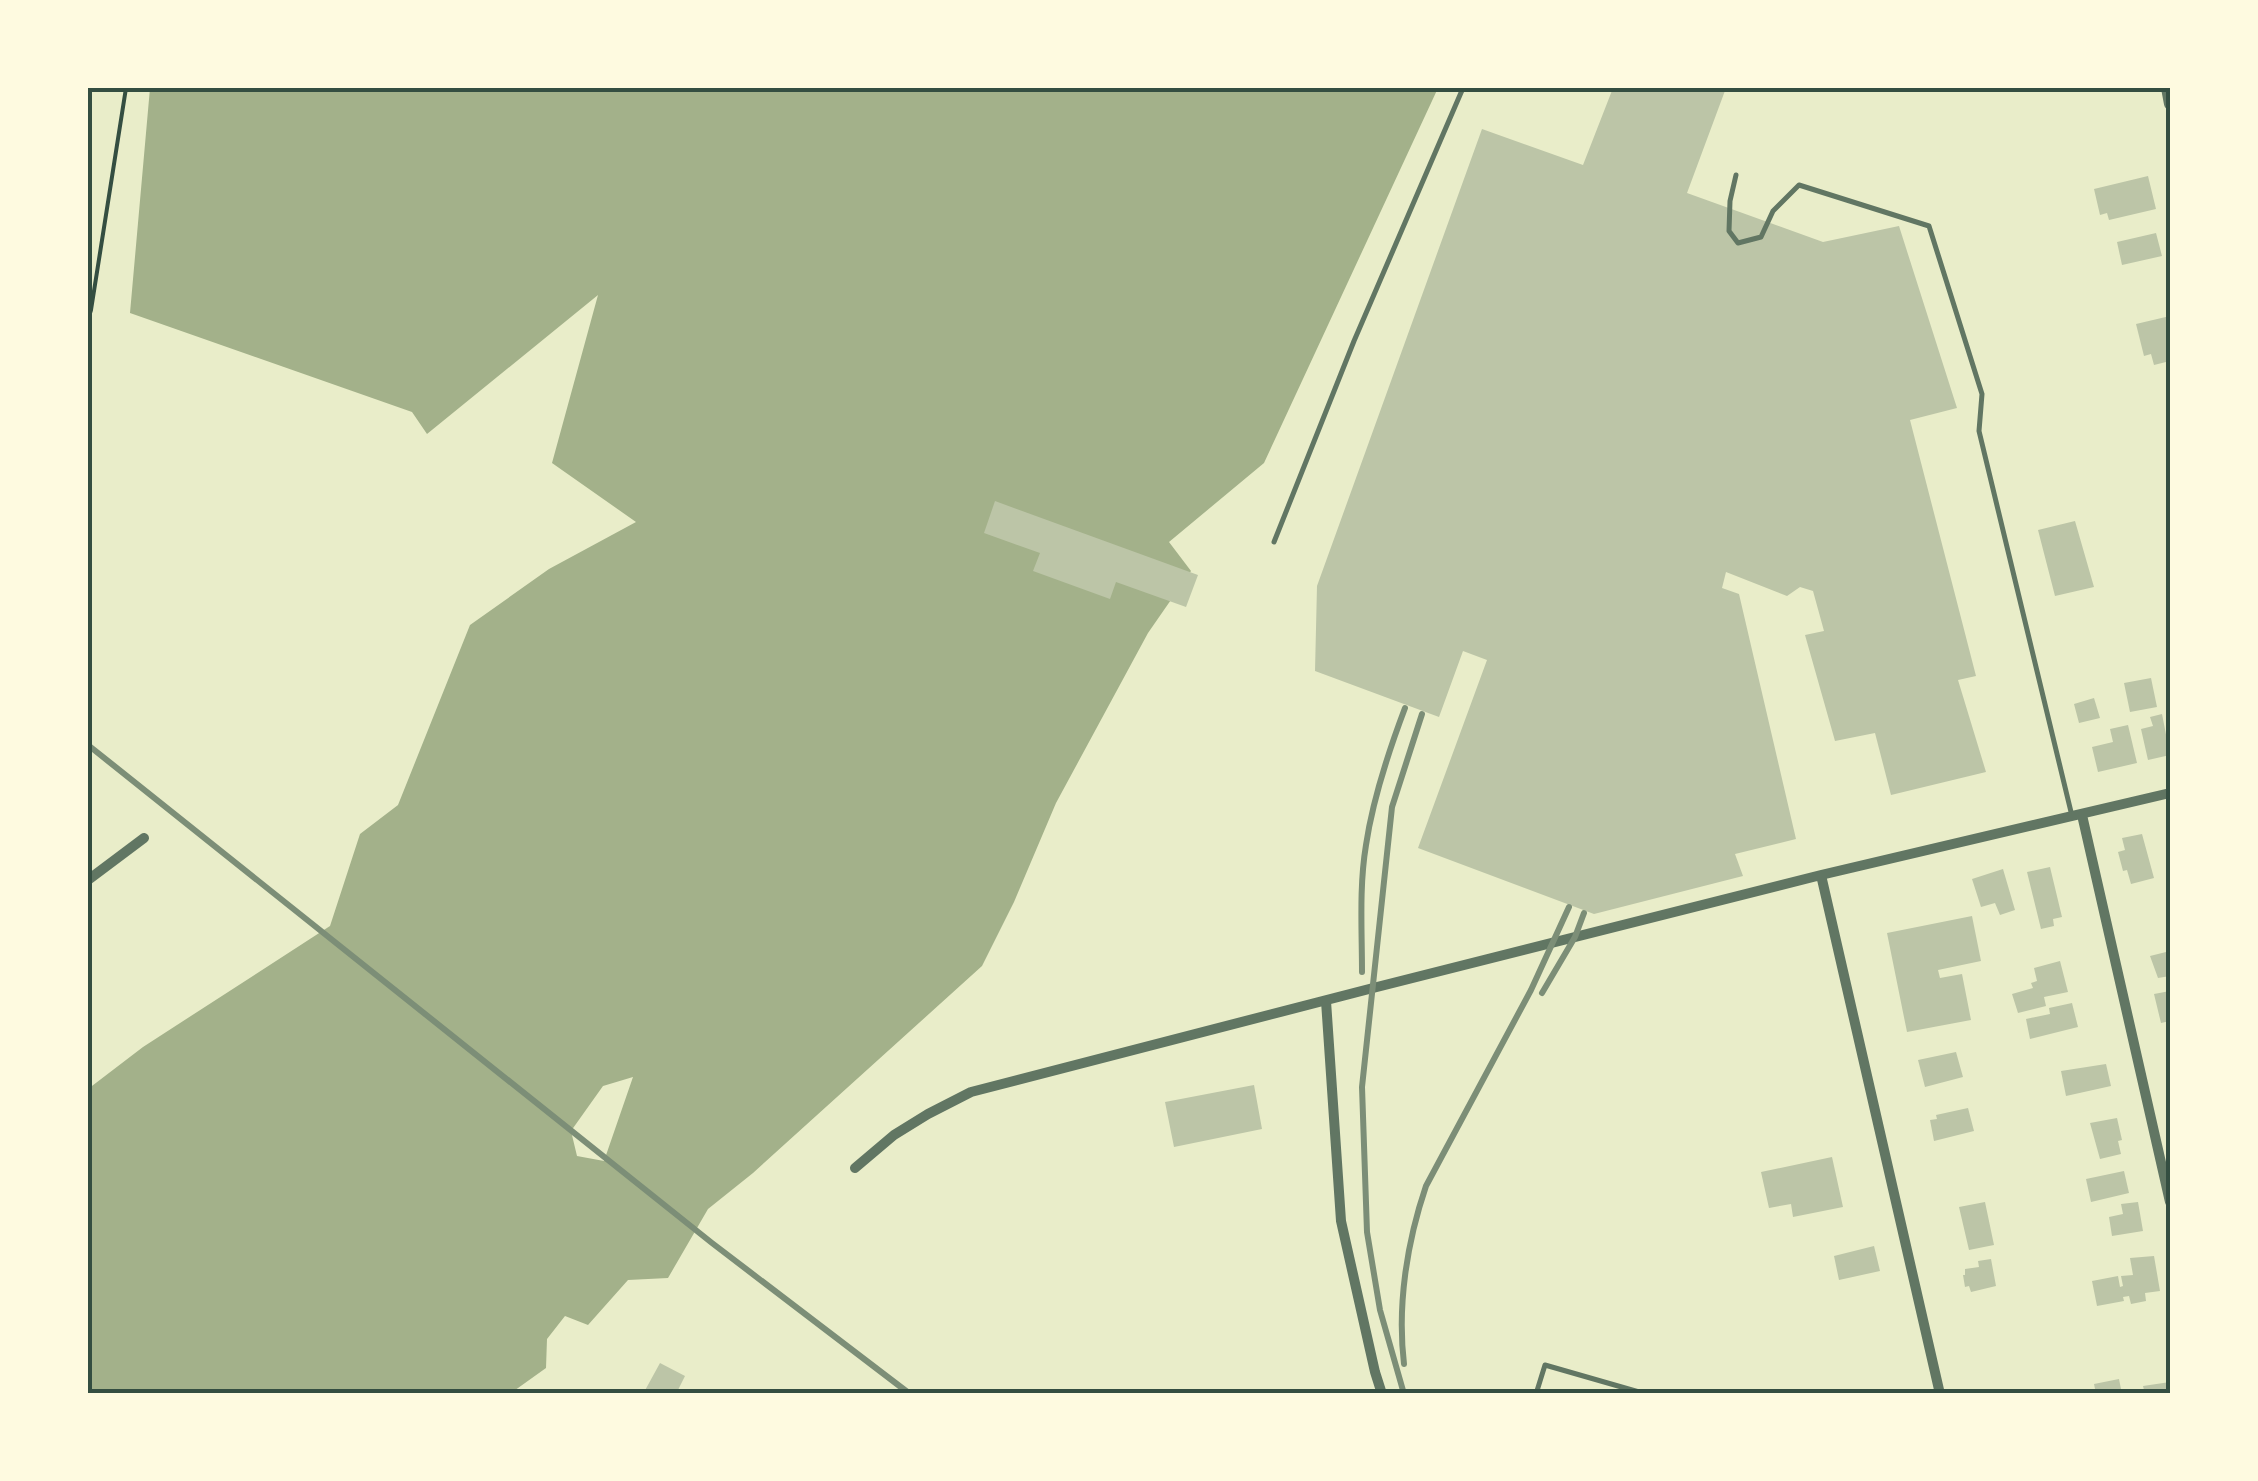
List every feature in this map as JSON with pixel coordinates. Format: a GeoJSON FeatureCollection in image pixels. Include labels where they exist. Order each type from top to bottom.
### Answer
{"type":"FeatureCollection","features":[{"type":"Feature","properties":{"kind":"street"},"geometry":{"type":"LineString","coordinates":[[2166,88],[2170,104]]}},
{"type":"Feature","properties":{"kind":"street"},"geometry":{"type":"LineString","coordinates":[[855,1168],[894,1134],[971,1092],[1822,875],[2170,793]]}},
{"type":"Feature","properties":{"kind":"street"},"geometry":{"type":"LineString","coordinates":[[2077,816],[2170,1202]]}},
{"type":"Feature","properties":{"kind":"street"},"geometry":{"type":"LineString","coordinates":[[88,880],[144,838]]}},
{"type":"Feature","properties":{"kind":"street"},"geometry":{"type":"LineString","coordinates":[[1822,875],[1940,1394]]}},
{"type":"Feature","properties":{"kind":"street"},"geometry":{"type":"LineString","coordinates":[[1326,1001],[1341,1221],[1382,1394]]}},
{"type":"Feature","properties":{"kind":"lane"},"geometry":{"type":"LineString","coordinates":[[1274,542],[1354,341],[1463,88]]}},
{"type":"Feature","properties":{"kind":"lane"},"geometry":{"type":"LineString","coordinates":[[1736,174],[1729,231],[1738,242],[1761,237],[1773,211],[1799,185],[1929,226],[1982,394],[1979,431],[2077,816]]}},
{"type":"Feature","properties":{"kind":"lane"},"geometry":{"type":"LineString","coordinates":[[1536,1394],[1545,1365],[1646,1394]]}},
{"type":"Feature","properties":{"kind":"path"},"geometry":{"type":"LineString","coordinates":[[88,319],[126,88]]}},
{"type":"Feature","properties":{"kind":"shaded area"},"geometry":{"type":"Polygon","coordinates":[[[150,88],[1438,88],[1264,463],[1169,542],[1191,571],[1148,633],[1056,803],[982,966],[708,1209],[668,1278],[628,1280],[588,1325],[565,1316],[547,1339],[546,1368],[511,1393],[88,1394],[88,1089],[143,1047],[330,926],[360,834],[398,805],[470,625],[549,569],[636,522],[552,463],[598,295],[427,434],[412,412],[130,313],[150,88]],[[633,1077],[603,1086],[571,1131],[577,1156],[604,1161],[633,1077]]]}},
{"type":"Feature","properties":{"kind":"building"},"geometry":{"type":"Polygon","coordinates":[[[1613,88],[1726,88],[1687,193],[1823,242],[1899,226],[1957,408],[1910,420],[1976,676],[1958,680],[1986,772],[1891,795],[1875,733],[1835,741],[1805,635],[1824,631],[1813,591],[1800,587],[1787,596],[1726,572],[1722,588],[1739,594],[1796,839],[1735,854],[1743,876],[1594,914],[1418,848],[1487,660],[1463,651],[1439,717],[1315,671],[1317,586],[1482,129],[1583,165],[1613,88]]]}},
{"type":"Feature","properties":{"kind":"building"},"geometry":{"type":"Polygon","coordinates":[[[2148,176],[2156,209],[2109,220],[2107,213],[2100,215],[2094,189],[2148,176]]]}},
{"type":"Feature","properties":{"kind":"building"},"geometry":{"type":"Polygon","coordinates":[[[2156,233],[2162,256],[2122,265],[2117,242],[2156,233]]]}},
{"type":"Feature","properties":{"kind":"building"},"geometry":{"type":"Polygon","coordinates":[[[2170,316],[2170,361],[2154,365],[2151,354],[2144,356],[2136,324],[2170,316]]]}},
{"type":"Feature","properties":{"kind":"building"},"geometry":{"type":"Polygon","coordinates":[[[995,501],[1198,575],[1186,607],[1116,582],[1110,599],[1033,571],[1040,553],[984,533],[995,501]]]}},
{"type":"Feature","properties":{"kind":"building"},"geometry":{"type":"Polygon","coordinates":[[[2075,521],[2094,587],[2055,596],[2038,530],[2075,521]]]}},
{"type":"Feature","properties":{"kind":"building"},"geometry":{"type":"Polygon","coordinates":[[[2151,678],[2157,707],[2130,712],[2124,683],[2151,678]]]}},
{"type":"Feature","properties":{"kind":"building"},"geometry":{"type":"Polygon","coordinates":[[[2094,698],[2100,718],[2079,723],[2074,704],[2094,698]]]}},
{"type":"Feature","properties":{"kind":"building"},"geometry":{"type":"Polygon","coordinates":[[[2162,714],[2170,755],[2148,760],[2141,729],[2153,726],[2150,717],[2162,714]]]}},
{"type":"Feature","properties":{"kind":"building"},"geometry":{"type":"Polygon","coordinates":[[[2128,725],[2137,763],[2098,772],[2092,747],[2113,742],[2110,729],[2128,725]]]}},
{"type":"Feature","properties":{"kind":"building"},"geometry":{"type":"Polygon","coordinates":[[[2142,834],[2154,878],[2131,884],[2118,852],[2125,850],[2122,838],[2142,834]]]}},
{"type":"Feature","properties":{"kind":"building"},"geometry":{"type":"Polygon","coordinates":[[[2050,867],[2062,917],[2053,919],[2054,926],[2041,929],[2027,872],[2050,867]]]}},
{"type":"Feature","properties":{"kind":"building"},"geometry":{"type":"Polygon","coordinates":[[[2003,869],[2015,910],[2000,915],[1995,903],[1981,907],[1972,879],[2003,869]]]}},
{"type":"Feature","properties":{"kind":"building"},"geometry":{"type":"Polygon","coordinates":[[[1972,916],[1981,961],[1938,970],[1940,978],[1962,974],[1971,1020],[1907,1032],[1887,933],[1972,916]]]}},
{"type":"Feature","properties":{"kind":"building"},"geometry":{"type":"Polygon","coordinates":[[[2170,951],[2170,976],[2158,978],[2150,956],[2170,951]]]}},
{"type":"Feature","properties":{"kind":"building"},"geometry":{"type":"Polygon","coordinates":[[[2060,961],[2068,992],[2044,997],[2046,1006],[2018,1013],[2012,994],[2033,988],[2031,983],[2037,981],[2034,968],[2060,961]]]}},
{"type":"Feature","properties":{"kind":"building"},"geometry":{"type":"Polygon","coordinates":[[[2170,991],[2170,1021],[2161,1023],[2154,994],[2170,991]]]}},
{"type":"Feature","properties":{"kind":"building"},"geometry":{"type":"Polygon","coordinates":[[[2072,1003],[2078,1027],[2030,1039],[2026,1019],[2050,1014],[2049,1008],[2072,1003]]]}},
{"type":"Feature","properties":{"kind":"building"},"geometry":{"type":"Polygon","coordinates":[[[1956,1052],[1963,1077],[1925,1087],[1918,1060],[1956,1052]]]}},
{"type":"Feature","properties":{"kind":"building"},"geometry":{"type":"Polygon","coordinates":[[[2106,1064],[2111,1086],[2066,1096],[2061,1071],[2106,1064]]]}},
{"type":"Feature","properties":{"kind":"building"},"geometry":{"type":"Polygon","coordinates":[[[1254,1085],[1262,1129],[1174,1147],[1165,1102],[1254,1085]]]}},
{"type":"Feature","properties":{"kind":"building"},"geometry":{"type":"Polygon","coordinates":[[[1968,1108],[1974,1131],[1934,1141],[1930,1120],[1968,1108]]]}},
{"type":"Feature","properties":{"kind":"building"},"geometry":{"type":"Polygon","coordinates":[[[2117,1118],[2121,1154],[2100,1159],[2090,1123],[2117,1118]]]}},
{"type":"Feature","properties":{"kind":"building"},"geometry":{"type":"Polygon","coordinates":[[[1832,1157],[1843,1207],[1793,1217],[1791,1204],[1769,1208],[1761,1172],[1832,1157]]]}},
{"type":"Feature","properties":{"kind":"building"},"geometry":{"type":"Polygon","coordinates":[[[2124,1171],[2129,1193],[2091,1202],[2086,1179],[2124,1171]]]}},
{"type":"Feature","properties":{"kind":"building"},"geometry":{"type":"Polygon","coordinates":[[[1985,1202],[1994,1245],[1969,1250],[1959,1207],[1985,1202]]]}},
{"type":"Feature","properties":{"kind":"building"},"geometry":{"type":"Polygon","coordinates":[[[2138,1202],[2143,1231],[2112,1236],[2109,1217],[2123,1214],[2121,1204],[2138,1202]]]}},
{"type":"Feature","properties":{"kind":"building"},"geometry":{"type":"Polygon","coordinates":[[[1874,1246],[1880,1271],[1839,1280],[1834,1256],[1874,1246]]]}},
{"type":"Feature","properties":{"kind":"building"},"geometry":{"type":"Polygon","coordinates":[[[2154,1256],[2160,1291],[2145,1293],[2146,1301],[2131,1304],[2129,1296],[2123,1297],[2124,1301],[2097,1306],[2092,1281],[2118,1276],[2120,1287],[2123,1286],[2121,1276],[2133,1275],[2130,1258],[2154,1256]]]}},
{"type":"Feature","properties":{"kind":"building"},"geometry":{"type":"Polygon","coordinates":[[[1991,1259],[1996,1286],[1971,1292],[1969,1286],[1965,1287],[1965,1269],[1979,1267],[1978,1261],[1991,1259]]]}},
{"type":"Feature","properties":{"kind":"building"},"geometry":{"type":"Polygon","coordinates":[[[660,1363],[685,1376],[676,1394],[643,1394],[660,1363]]]}},
{"type":"Feature","properties":{"kind":"building"},"geometry":{"type":"Polygon","coordinates":[[[2119,1379],[2122,1394],[2096,1394],[2094,1384],[2119,1379]]]}},
{"type":"Feature","properties":{"kind":"building"},"geometry":{"type":"Polygon","coordinates":[[[2170,1382],[2170,1394],[2145,1394],[2143,1386],[2170,1382]]]}},
{"type":"Feature","properties":{"kind":"railway"},"geometry":{"type":"LineString","coordinates":[[1362,972],[1366,845],[1382,776],[1405,708]]}},
{"type":"Feature","properties":{"kind":"railway"},"geometry":{"type":"LineString","coordinates":[[1404,1394],[1380,1310],[1367,1232],[1362,1087],[1392,807],[1422,714]]}},
{"type":"Feature","properties":{"kind":"railway"},"geometry":{"type":"LineString","coordinates":[[88,745],[712,1243],[910,1394]]}},
{"type":"Feature","properties":{"kind":"railway"},"geometry":{"type":"LineString","coordinates":[[1404,1364],[1405,1274],[1426,1186],[1531,990],[1569,907]]}},
{"type":"Feature","properties":{"kind":"railway"},"geometry":{"type":"LineString","coordinates":[[1542,993],[1575,937],[1584,913]]}}]}
